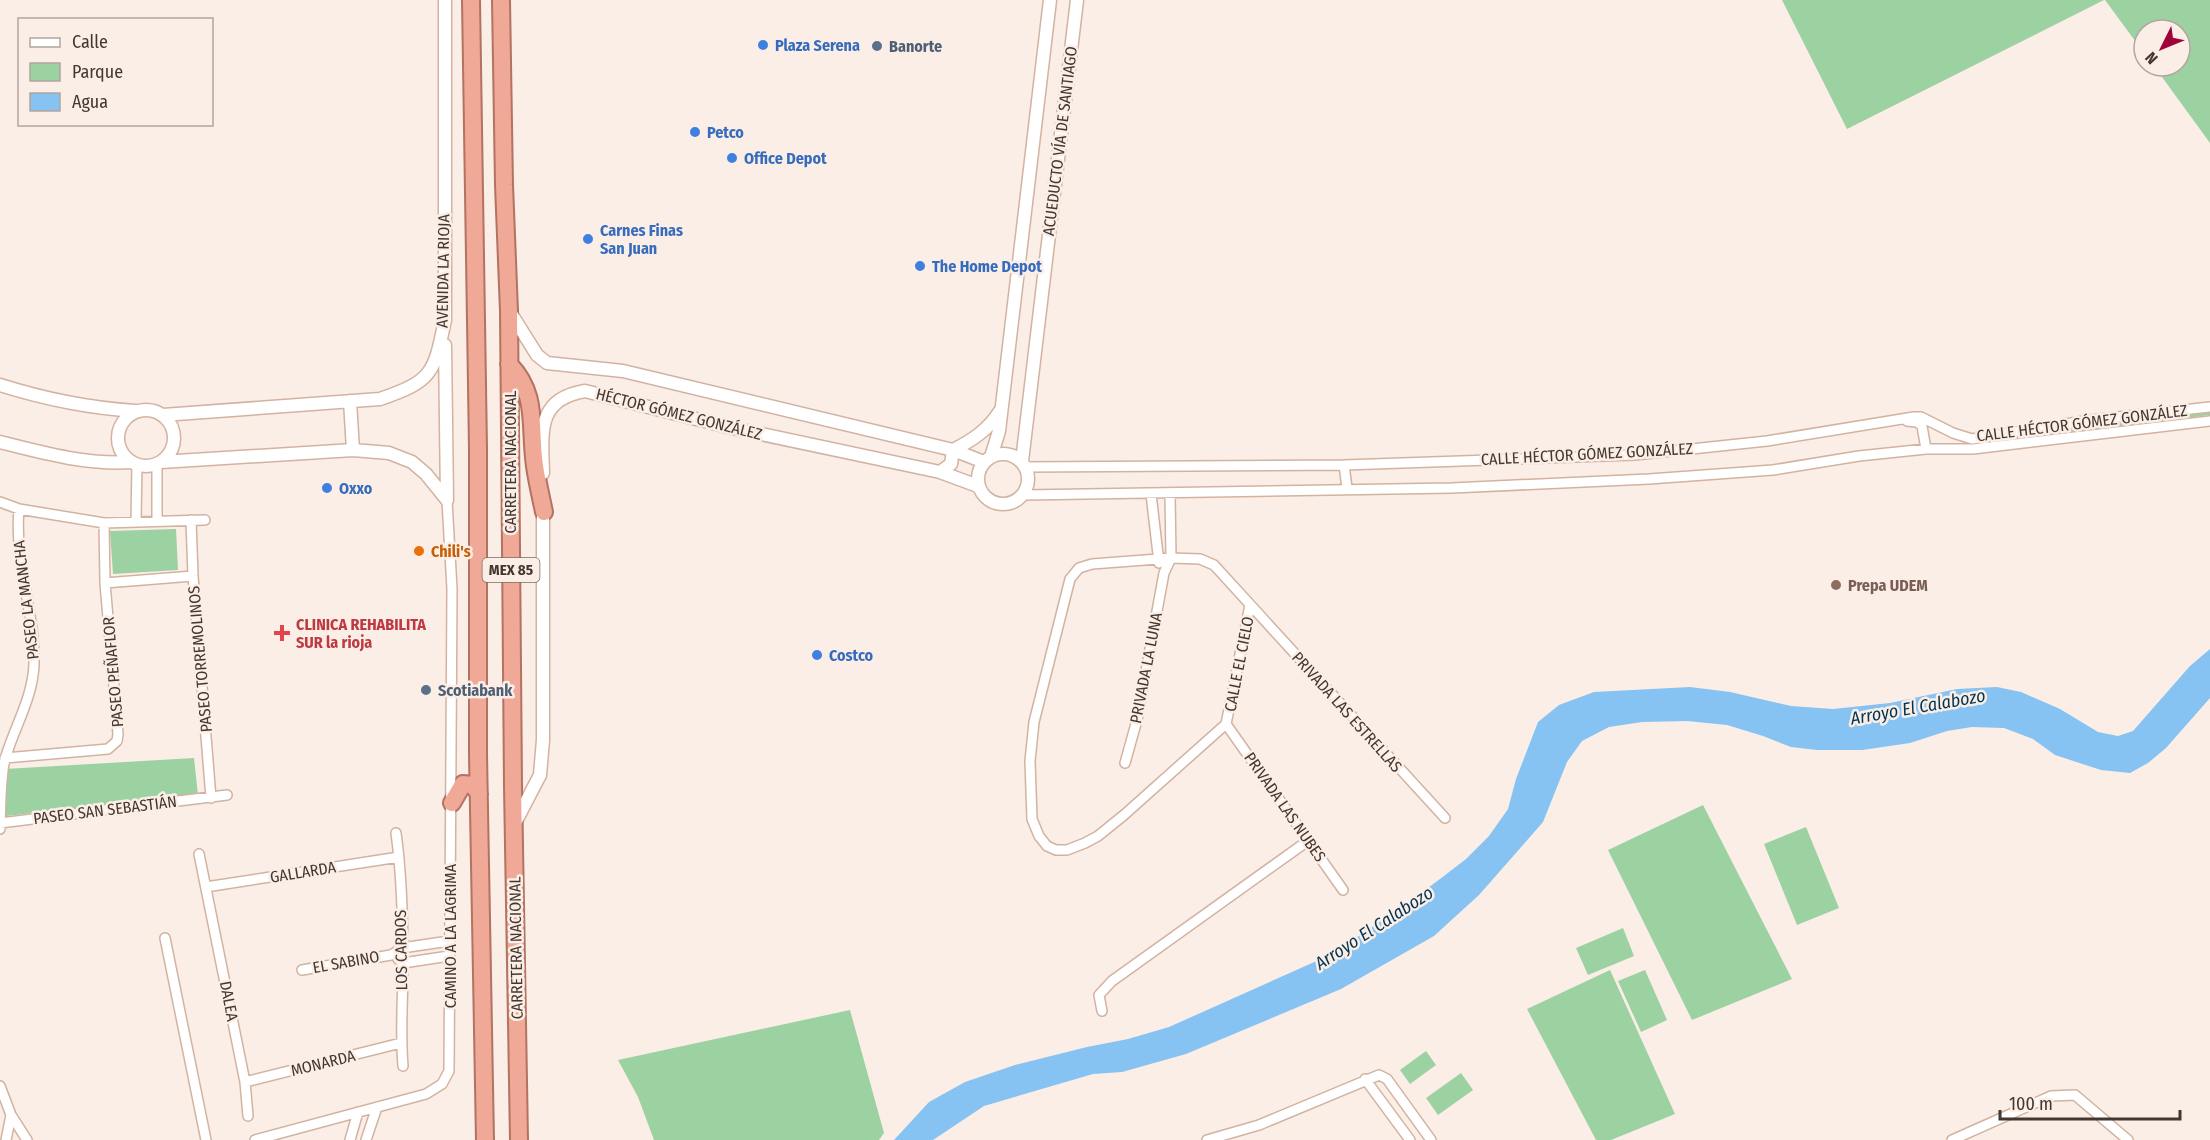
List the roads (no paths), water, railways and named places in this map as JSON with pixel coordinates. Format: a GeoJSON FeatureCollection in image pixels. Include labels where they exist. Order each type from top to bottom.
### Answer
{"type":"FeatureCollection","features":[{"type":"Feature","properties":{"kind":"highway","name":"CARRETERA NACIONAL"},"geometry":{"type":"LineString","coordinates":[[471,0],[485,1140]]}},
{"type":"Feature","properties":{"kind":"highway","name":"CARRETERA NACIONAL"},"geometry":{"type":"LineString","coordinates":[[501,0],[500,43],[509,311],[519,1140]]}},
{"type":"Feature","properties":{"kind":"highway"},"geometry":{"type":"LineString","coordinates":[[500,43],[510,0]]}},
{"type":"Feature","properties":{"kind":"highway"},"geometry":{"type":"LineString","coordinates":[[509,364],[522,378],[529,396],[535,465],[544,512]]}},
{"type":"Feature","properties":{"kind":"highway"},"geometry":{"type":"LineString","coordinates":[[452,803],[463,784],[473,785],[479,794]]}},
{"type":"Feature","properties":{"kind":"street","name":"AVENIDA LA RIOJA"},"geometry":{"type":"LineString","coordinates":[[163,415],[380,399],[409,390],[431,370],[438,357],[445,320],[445,0]]}},
{"type":"Feature","properties":{"kind":"street","name":"ACUEDUCTO VÍA DE SANTIAGO"},"geometry":{"type":"LineString","coordinates":[[988,459],[999,431],[1050,0]]}},
{"type":"Feature","properties":{"kind":"street","name":"ACUEDUCTO VÍA DE SANTIAGO"},"geometry":{"type":"LineString","coordinates":[[1024,464],[1077,0]]}},
{"type":"Feature","properties":{"kind":"street","name":"HÉCTOR GÓMEZ GONZÁLEZ"},"geometry":{"type":"LineString","coordinates":[[509,311],[537,355],[547,363],[623,371],[988,459]]}},
{"type":"Feature","properties":{"kind":"street"},"geometry":{"type":"LineString","coordinates":[[445,320],[447,500]]}},
{"type":"Feature","properties":{"kind":"street"},"geometry":{"type":"LineString","coordinates":[[0,385],[76,405],[135,411],[145,409],[163,415],[169,421],[174,439],[172,448],[159,463],[157,521]]}},
{"type":"Feature","properties":{"kind":"street","name":"HÉCTOR GÓMEZ GONZÁLEZ"},"geometry":{"type":"LineString","coordinates":[[514,824],[540,775],[541,767],[544,512],[542,434],[544,421],[554,404],[563,397],[585,391],[728,427],[940,472],[978,486]]}},
{"type":"Feature","properties":{"kind":"street"},"geometry":{"type":"LineString","coordinates":[[350,401],[352,450]]}},
{"type":"Feature","properties":{"kind":"street"},"geometry":{"type":"LineString","coordinates":[[940,472],[951,464],[953,450],[969,442],[987,428],[1002,407]]}},
{"type":"Feature","properties":{"kind":"street","name":"CALLE HÉCTOR GÓMEZ GONZÁLEZ"},"geometry":{"type":"LineString","coordinates":[[1024,464],[1344,465],[1635,455],[1767,441],[1921,417],[1953,433],[1972,439],[2090,420],[2210,407]]}},
{"type":"Feature","properties":{"kind":"street"},"geometry":{"type":"LineString","coordinates":[[135,411],[122,423],[118,431],[120,449],[135,463],[136,522]]}},
{"type":"Feature","properties":{"kind":"street"},"geometry":{"type":"LineString","coordinates":[[1901,420],[1917,422],[1922,426],[1926,449]]}},
{"type":"Feature","properties":{"kind":"street","name":"CALLE HÉCTOR GÓMEZ GONZÁLEZ"},"geometry":{"type":"LineString","coordinates":[[1024,495],[1452,488],[1649,479],[1773,470],[1859,456],[1926,449],[1973,450],[2210,421]]}},
{"type":"Feature","properties":{"kind":"street"},"geometry":{"type":"LineString","coordinates":[[1972,439],[1973,450]]}},
{"type":"Feature","properties":{"kind":"street"},"geometry":{"type":"LineString","coordinates":[[0,442],[67,458],[110,464],[135,463],[150,466],[159,463],[352,450],[388,453],[412,462],[426,474],[447,500]]}},
{"type":"Feature","properties":{"kind":"street"},"geometry":{"type":"LineString","coordinates":[[1007,454],[1024,464],[1029,476],[1028,486],[1024,495],[1012,503],[996,504],[988,500],[978,486],[980,469],[988,459],[1007,454]]}},
{"type":"Feature","properties":{"kind":"street"},"geometry":{"type":"LineString","coordinates":[[1344,465],[1347,488]]}},
{"type":"Feature","properties":{"kind":"street"},"geometry":{"type":"LineString","coordinates":[[1151,494],[1158,559],[1164,573]]}},
{"type":"Feature","properties":{"kind":"street"},"geometry":{"type":"LineString","coordinates":[[1170,494],[1171,558]]}},
{"type":"Feature","properties":{"kind":"street","name":"CAMINO A LA LAGRIMA"},"geometry":{"type":"LineString","coordinates":[[255,1140],[426,1094],[435,1090],[447,1078],[450,1062],[453,589],[447,500]]}},
{"type":"Feature","properties":{"kind":"street"},"geometry":{"type":"LineString","coordinates":[[0,502],[19,509],[104,523],[205,520]]}},
{"type":"Feature","properties":{"kind":"street","name":"PASEO LA MANCHA"},"geometry":{"type":"LineString","coordinates":[[0,829],[5,759],[31,689],[34,664],[32,631],[17,530],[19,509]]}},
{"type":"Feature","properties":{"kind":"street","name":"PASEO TORREMOLINOS"},"geometry":{"type":"LineString","coordinates":[[190,520],[211,798]]}},
{"type":"Feature","properties":{"kind":"street","name":"PASEO PEÑAFLOR"},"geometry":{"type":"LineString","coordinates":[[5,759],[108,749],[117,741],[105,583],[104,523]]}},
{"type":"Feature","properties":{"kind":"street"},"geometry":{"type":"LineString","coordinates":[[1155,533],[1170,531]]}},
{"type":"Feature","properties":{"kind":"street","name":"PRIVADA LA LUNA"},"geometry":{"type":"LineString","coordinates":[[1125,763],[1137,720],[1164,573],[1171,558]]}},
{"type":"Feature","properties":{"kind":"street","name":"CALLE EL CIELO"},"geometry":{"type":"LineString","coordinates":[[1158,559],[1207,561],[1214,565],[1250,606],[1226,724],[1098,836],[1075,848],[1056,850],[1047,846],[1034,829],[1030,796],[1030,761],[1034,722],[1070,579],[1079,568],[1092,564],[1158,559]]}},
{"type":"Feature","properties":{"kind":"street"},"geometry":{"type":"LineString","coordinates":[[105,583],[193,576]]}},
{"type":"Feature","properties":{"kind":"street","name":"PRIVADA LAS ESTRELLAS"},"geometry":{"type":"LineString","coordinates":[[1250,606],[1445,818]]}},
{"type":"Feature","properties":{"kind":"street","name":"PRIVADA LAS NUBES"},"geometry":{"type":"LineString","coordinates":[[1226,724],[1343,890]]}},
{"type":"Feature","properties":{"kind":"street","name":"PASEO SAN SEBASTIÁN"},"geometry":{"type":"LineString","coordinates":[[0,823],[227,795]]}},
{"type":"Feature","properties":{"kind":"street","name":"LOS CARDOS"},"geometry":{"type":"LineString","coordinates":[[396,833],[403,963],[401,1043],[403,1066]]}},
{"type":"Feature","properties":{"kind":"street"},"geometry":{"type":"LineString","coordinates":[[1102,1011],[1099,995],[1112,981],[1309,840]]}},
{"type":"Feature","properties":{"kind":"street","name":"DALEA"},"geometry":{"type":"LineString","coordinates":[[199,854],[245,1082],[248,1116]]}},
{"type":"Feature","properties":{"kind":"street","name":"GALLARDA"},"geometry":{"type":"LineString","coordinates":[[206,887],[399,857]]}},
{"type":"Feature","properties":{"kind":"street"},"geometry":{"type":"LineString","coordinates":[[165,938],[206,1140]]}},
{"type":"Feature","properties":{"kind":"street","name":"EL SABINO"},"geometry":{"type":"LineString","coordinates":[[302,970],[391,954],[402,948],[449,941]]}},
{"type":"Feature","properties":{"kind":"street","name":"EL SABINO"},"geometry":{"type":"LineString","coordinates":[[391,954],[403,963],[449,956]]}},
{"type":"Feature","properties":{"kind":"street","name":"MONARDA"},"geometry":{"type":"LineString","coordinates":[[245,1082],[401,1043]]}},
{"type":"Feature","properties":{"kind":"street"},"geometry":{"type":"LineString","coordinates":[[1207,1140],[1259,1125],[1365,1079],[1381,1075],[1387,1079],[1431,1140]]}},
{"type":"Feature","properties":{"kind":"street"},"geometry":{"type":"LineString","coordinates":[[1365,1079],[1410,1140]]}},
{"type":"Feature","properties":{"kind":"street"},"geometry":{"type":"LineString","coordinates":[[0,1086],[11,1115],[27,1140]]}},
{"type":"Feature","properties":{"kind":"street"},"geometry":{"type":"LineString","coordinates":[[1952,1140],[2051,1096],[2065,1094],[2075,1095],[2128,1140]]}},
{"type":"Feature","properties":{"kind":"street"},"geometry":{"type":"LineString","coordinates":[[366,1140],[377,1107]]}},
{"type":"Feature","properties":{"kind":"street"},"geometry":{"type":"LineString","coordinates":[[350,1140],[358,1112]]}},
{"type":"Feature","properties":{"kind":"street"},"geometry":{"type":"LineString","coordinates":[[6,1140],[11,1115]]}},
{"type":"Feature","properties":{"kind":"water","name":"Arroyo El Calabozo"},"geometry":{"type":"Polygon","coordinates":[[[2210,649],[2210,698],[2166,748],[2148,763],[2130,773],[2101,770],[2055,755],[2033,739],[2004,728],[1972,727],[1947,731],[1910,743],[1862,750],[1817,750],[1791,747],[1727,725],[1687,721],[1642,722],[1609,727],[1582,741],[1567,762],[1543,822],[1479,895],[1434,936],[1341,989],[1186,1054],[1122,1072],[1093,1074],[984,1106],[933,1140],[894,1140],[929,1102],[965,1082],[1015,1065],[1128,1039],[1169,1027],[1330,955],[1440,879],[1466,859],[1489,836],[1508,809],[1516,779],[1538,722],[1559,705],[1594,692],[1690,687],[1730,692],[1791,706],[1833,709],[1890,703],[1957,689],[1997,687],[2021,692],[2060,709],[2098,732],[2118,736],[2133,731],[2190,666],[2210,649]]]}},
{"type":"Feature","properties":{"kind":"place","name":"Plaza Serena"},"geometry":{"type":"Point","coordinates":[763,45]}},
{"type":"Feature","properties":{"kind":"place","name":"Banorte"},"geometry":{"type":"Point","coordinates":[877,46]}},
{"type":"Feature","properties":{"kind":"place","name":"Petco"},"geometry":{"type":"Point","coordinates":[695,132]}},
{"type":"Feature","properties":{"kind":"place","name":"Office Depot"},"geometry":{"type":"Point","coordinates":[732,158]}},
{"type":"Feature","properties":{"kind":"place","name":"Carnes Finas San Juan"},"geometry":{"type":"Point","coordinates":[588,239]}},
{"type":"Feature","properties":{"kind":"place","name":"The Home Depot"},"geometry":{"type":"Point","coordinates":[920,266]}},
{"type":"Feature","properties":{"kind":"place","name":"Oxxo"},"geometry":{"type":"Point","coordinates":[327,488]}},
{"type":"Feature","properties":{"kind":"place","name":"Chili's"},"geometry":{"type":"Point","coordinates":[419,551]}},
{"type":"Feature","properties":{"kind":"place","name":"Prepa UDEM"},"geometry":{"type":"Point","coordinates":[1836,585]}},
{"type":"Feature","properties":{"kind":"place","name":"CLINICA REHABILITA SUR la rioja"},"geometry":{"type":"Point","coordinates":[282,633]}},
{"type":"Feature","properties":{"kind":"place","name":"Costco"},"geometry":{"type":"Point","coordinates":[817,655]}},
{"type":"Feature","properties":{"kind":"place","name":"Scotiabank"},"geometry":{"type":"Point","coordinates":[426,690]}}]}
